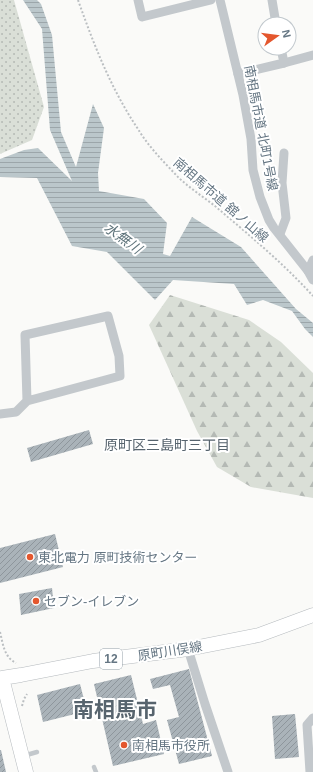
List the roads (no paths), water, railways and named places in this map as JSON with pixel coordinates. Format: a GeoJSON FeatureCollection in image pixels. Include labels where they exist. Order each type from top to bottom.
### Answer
{"type":"FeatureCollection","features":[{"type":"Feature","properties":{"kind":"main road","name":"原町川俣線"},"geometry":{"type":"LineString","coordinates":[[26,772],[2,678],[93,661],[188,649],[259,635],[311,619]]}},
{"type":"Feature","properties":{"kind":"street"},"geometry":{"type":"LineString","coordinates":[[138,0],[142,17],[211,0]]}},
{"type":"Feature","properties":{"kind":"street","name":"南相馬市道 北町1号線"},"geometry":{"type":"LineString","coordinates":[[220,0],[252,139],[253,170],[260,197],[269,220],[308,271],[313,280]]}},
{"type":"Feature","properties":{"kind":"street"},"geometry":{"type":"LineString","coordinates":[[272,0],[275,16]]}},
{"type":"Feature","properties":{"kind":"street"},"geometry":{"type":"LineString","coordinates":[[238,74],[313,55]]}},
{"type":"Feature","properties":{"kind":"street"},"geometry":{"type":"LineString","coordinates":[[283,56],[284,63]]}},
{"type":"Feature","properties":{"kind":"street"},"geometry":{"type":"LineString","coordinates":[[280,234],[286,218],[282,183],[284,153]]}},
{"type":"Feature","properties":{"kind":"street"},"geometry":{"type":"LineString","coordinates":[[308,271],[313,260]]}},
{"type":"Feature","properties":{"kind":"street"},"geometry":{"type":"LineString","coordinates":[[0,414],[16,412],[27,401],[120,376],[119,356],[108,316],[25,335],[27,401]]}},
{"type":"Feature","properties":{"kind":"street"},"geometry":{"type":"LineString","coordinates":[[188,649],[228,772]]}},
{"type":"Feature","properties":{"kind":"street"},"geometry":{"type":"LineString","coordinates":[[310,772],[307,725],[313,718]]}},
{"type":"Feature","properties":{"kind":"lane"},"geometry":{"type":"LineString","coordinates":[[22,756],[37,752]]}},
{"type":"Feature","properties":{"kind":"water","name":"水無川"},"geometry":{"type":"Polygon","coordinates":[[[23,0],[37,0],[41,4],[52,35],[61,132],[76,167],[93,104],[104,128],[98,173],[99,191],[144,199],[167,223],[163,254],[170,256],[192,217],[241,247],[296,309],[313,323],[313,337],[292,311],[263,300],[247,305],[234,284],[173,280],[155,300],[107,252],[72,246],[37,178],[0,177],[0,159],[24,150],[38,148],[72,181],[50,130],[42,29],[23,0]]]}},
{"type":"Feature","properties":{"kind":"place","name":"東北電力 原町技術センター"},"geometry":{"type":"Point","coordinates":[30,557]}},
{"type":"Feature","properties":{"kind":"place","name":"セブン-イレブン"},"geometry":{"type":"Point","coordinates":[36,601]}},
{"type":"Feature","properties":{"kind":"place","name":"南相馬市役所"},"geometry":{"type":"Point","coordinates":[124,745]}},
{"type":"Feature","properties":{"kind":"district","name":"原町区三島町三丁目"},"geometry":{"type":"Point","coordinates":[167,445]}},
{"type":"Feature","properties":{"kind":"district","name":"南相馬市"},"geometry":{"type":"Point","coordinates":[115,709]}}]}
